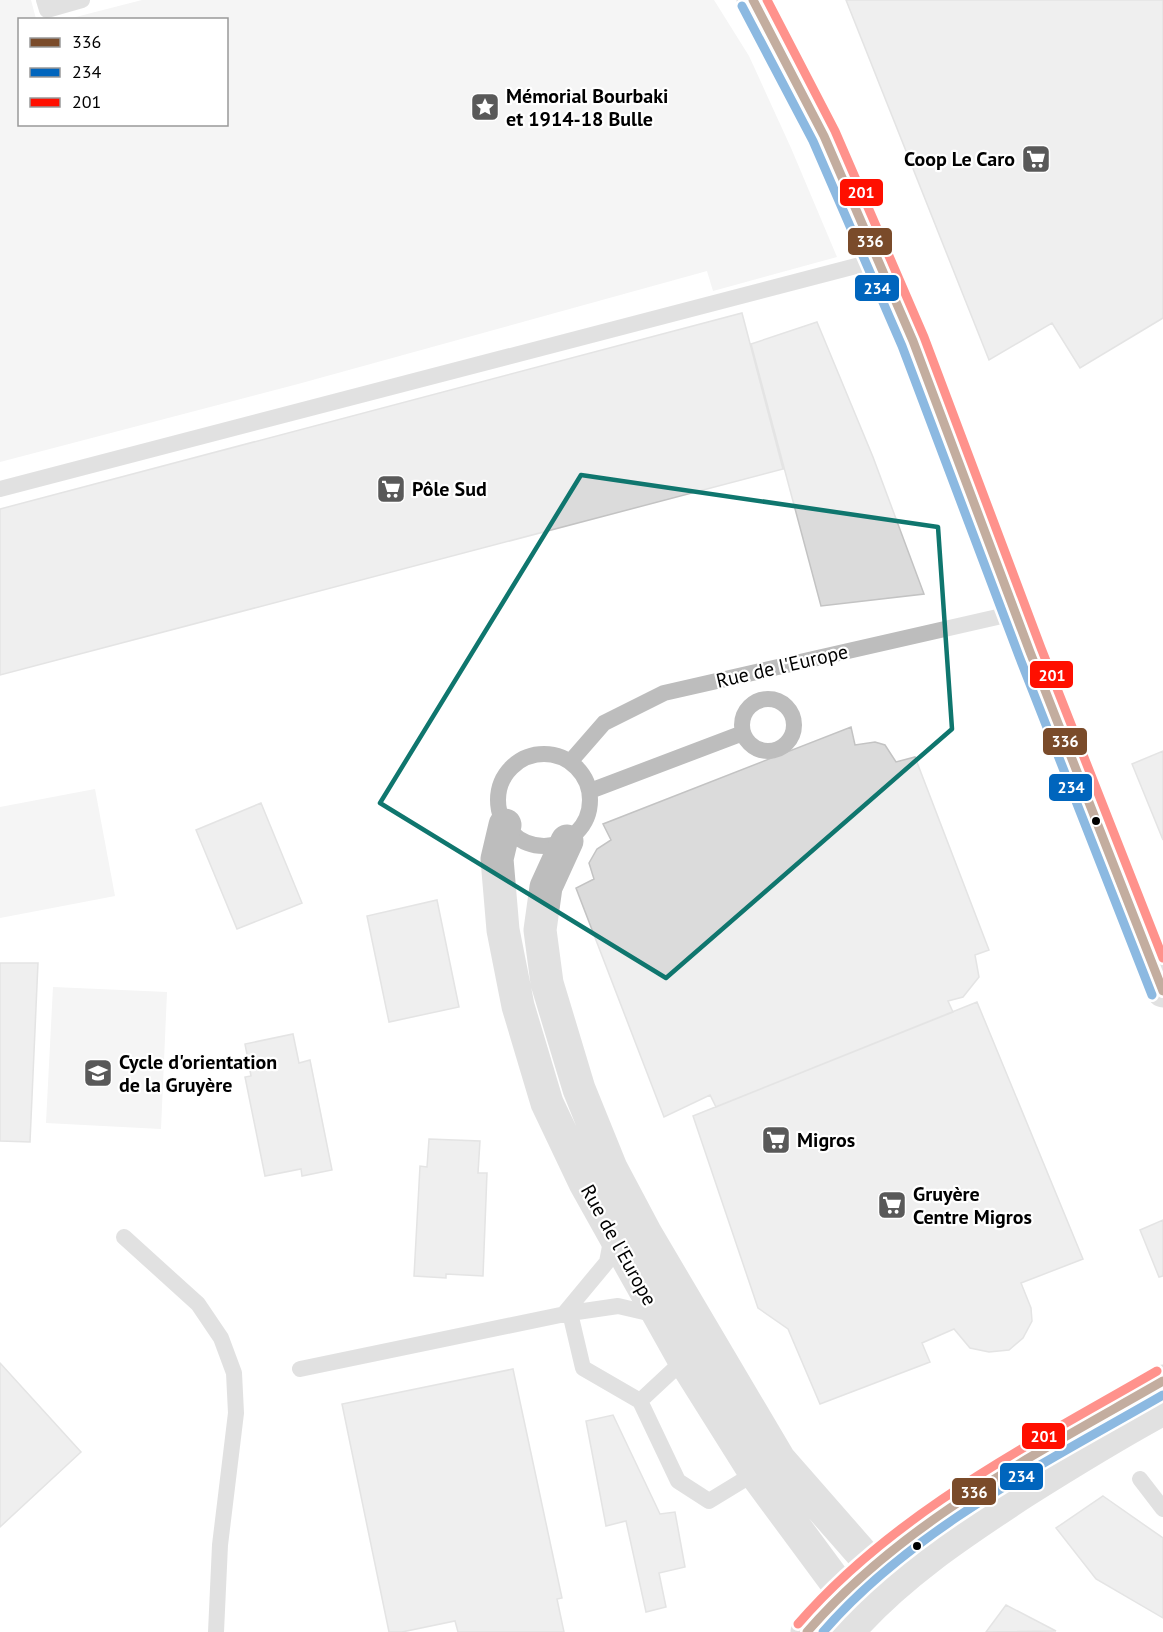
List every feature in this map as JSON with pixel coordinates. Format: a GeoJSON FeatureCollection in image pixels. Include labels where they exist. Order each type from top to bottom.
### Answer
{"type":"FeatureCollection","features":[{"type":"Feature","properties":{"kind":"street"},"geometry":{"type":"LineString","coordinates":[[753,0],[824,136],[879,260],[942,414],[1015,613],[1163,990]]}},
{"type":"Feature","properties":{"kind":"street","name":"Rue de l'Europe"},"geometry":{"type":"LineString","coordinates":[[505,825],[497,859],[503,930],[518,1006],[547,1103],[585,1183],[684,1360],[755,1473],[851,1613]]}},
{"type":"Feature","properties":{"kind":"street","name":"Rue de l'Europe"},"geometry":{"type":"LineString","coordinates":[[567,841],[546,887],[540,930],[544,962],[547,983],[579,1089],[611,1168],[646,1234],[779,1459],[882,1578]]}},
{"type":"Feature","properties":{"kind":"street"},"geometry":{"type":"LineString","coordinates":[[807,1632],[851,1613],[925,1526],[1016,1466],[1163,1381]]}},
{"type":"Feature","properties":{"kind":"street"},"geometry":{"type":"LineString","coordinates":[[882,1578],[936,1552],[992,1512],[1103,1442],[1163,1409]]}},
{"type":"Feature","properties":{"kind":"lane"},"geometry":{"type":"LineString","coordinates":[[44,0],[47,10],[82,0]]}},
{"type":"Feature","properties":{"kind":"lane"},"geometry":{"type":"LineString","coordinates":[[0,489],[879,260]]}},
{"type":"Feature","properties":{"kind":"lane","name":"Rue de l'Europe"},"geometry":{"type":"LineString","coordinates":[[570,762],[604,723],[664,693],[1015,613]]}},
{"type":"Feature","properties":{"kind":"lane"},"geometry":{"type":"LineString","coordinates":[[590,791],[742,733]]}},
{"type":"Feature","properties":{"kind":"lane"},"geometry":{"type":"LineString","coordinates":[[533,755],[553,755],[570,762],[583,775],[590,791],[589,811],[581,828],[567,841],[550,846],[532,845],[517,838],[505,825],[498,801],[502,781],[515,764],[533,755]]}},
{"type":"Feature","properties":{"kind":"lane"},"geometry":{"type":"LineString","coordinates":[[567,1314],[607,1262],[612,1232]]}},
{"type":"Feature","properties":{"kind":"lane"},"geometry":{"type":"LineString","coordinates":[[124,1237],[198,1304],[221,1338],[234,1373],[236,1413],[220,1545],[216,1632]]}},
{"type":"Feature","properties":{"kind":"lane"},"geometry":{"type":"LineString","coordinates":[[300,1369],[567,1314],[618,1306],[658,1315]]}},
{"type":"Feature","properties":{"kind":"lane"},"geometry":{"type":"LineString","coordinates":[[567,1314],[583,1368],[640,1401],[678,1481],[709,1501],[755,1473]]}},
{"type":"Feature","properties":{"kind":"lane"},"geometry":{"type":"LineString","coordinates":[[640,1401],[684,1360]]}},
{"type":"Feature","properties":{"kind":"lane"},"geometry":{"type":"LineString","coordinates":[[1140,1479],[1163,1509]]}},
{"type":"Feature","properties":{"kind":"highlighted area"},"geometry":{"type":"Polygon","coordinates":[[[581,475],[938,527],[952,729],[666,978],[380,803],[581,475]]]}},
{"type":"Feature","properties":{"kind":"shaded area"},"geometry":{"type":"Polygon","coordinates":[[[0,0],[31,0],[36,18],[18,18],[18,126],[228,126],[228,18],[72,18],[142,0],[714,0],[749,56],[837,257],[713,291],[707,271],[298,384],[0,462],[0,0]]]}},
{"type":"Feature","properties":{"kind":"shaded area"},"geometry":{"type":"Polygon","coordinates":[[[95,789],[115,896],[0,918],[0,807],[95,789]]]}},
{"type":"Feature","properties":{"kind":"shaded area"},"geometry":{"type":"Polygon","coordinates":[[[53,987],[167,992],[161,1129],[46,1123],[53,987]]]}},
{"type":"Feature","properties":{"kind":"building","name":"Coop Le Caro"},"geometry":{"type":"Polygon","coordinates":[[[846,0],[1163,0],[1163,318],[1080,368],[1052,323],[989,360],[846,0]]]}},
{"type":"Feature","properties":{"kind":"building","name":"Pôle Sud"},"geometry":{"type":"Polygon","coordinates":[[[742,313],[783,469],[0,675],[0,509],[742,313]]]}},
{"type":"Feature","properties":{"kind":"building"},"geometry":{"type":"Polygon","coordinates":[[[817,322],[873,457],[924,594],[821,606],[751,344],[817,322]]]}},
{"type":"Feature","properties":{"kind":"building"},"geometry":{"type":"Polygon","coordinates":[[[851,727],[855,745],[875,742],[885,745],[896,762],[915,757],[989,950],[975,955],[979,977],[963,997],[948,1001],[953,1012],[716,1107],[710,1095],[664,1117],[576,888],[594,879],[589,863],[597,849],[611,840],[603,824],[851,727]]]}},
{"type":"Feature","properties":{"kind":"building"},"geometry":{"type":"Polygon","coordinates":[[[1163,751],[1163,840],[1132,764],[1163,751]]]}},
{"type":"Feature","properties":{"kind":"building"},"geometry":{"type":"Polygon","coordinates":[[[261,803],[302,903],[237,929],[196,830],[261,803]]]}},
{"type":"Feature","properties":{"kind":"building"},"geometry":{"type":"Polygon","coordinates":[[[437,900],[459,1007],[389,1022],[367,916],[437,900]]]}},
{"type":"Feature","properties":{"kind":"building"},"geometry":{"type":"Polygon","coordinates":[[[0,963],[38,963],[30,1142],[0,1141],[0,963]]]}},
{"type":"Feature","properties":{"kind":"building","name":"Gruyère Centre Migros"},"geometry":{"type":"Polygon","coordinates":[[[977,1002],[1083,1259],[1021,1283],[1031,1308],[1032,1321],[1023,1338],[1009,1350],[989,1352],[970,1348],[954,1329],[922,1343],[930,1362],[820,1404],[788,1329],[758,1308],[693,1116],[977,1002]]]}},
{"type":"Feature","properties":{"kind":"building"},"geometry":{"type":"Polygon","coordinates":[[[293,1034],[299,1063],[310,1060],[332,1170],[302,1176],[301,1169],[265,1176],[245,1077],[251,1076],[245,1044],[293,1034]]]}},
{"type":"Feature","properties":{"kind":"building"},"geometry":{"type":"Polygon","coordinates":[[[429,1139],[480,1141],[478,1173],[487,1173],[483,1276],[446,1274],[446,1278],[414,1276],[420,1166],[427,1167],[429,1139]]]}},
{"type":"Feature","properties":{"kind":"building"},"geometry":{"type":"Polygon","coordinates":[[[1163,1220],[1163,1276],[1159,1277],[1140,1230],[1163,1220]]]}},
{"type":"Feature","properties":{"kind":"building"},"geometry":{"type":"Polygon","coordinates":[[[0,1363],[81,1452],[0,1527],[0,1363]]]}},
{"type":"Feature","properties":{"kind":"building"},"geometry":{"type":"Polygon","coordinates":[[[513,1369],[562,1598],[557,1599],[564,1632],[458,1632],[455,1621],[402,1632],[389,1632],[342,1404],[513,1369]]]}},
{"type":"Feature","properties":{"kind":"building"},"geometry":{"type":"Polygon","coordinates":[[[613,1415],[660,1514],[675,1512],[685,1567],[659,1573],[666,1607],[646,1612],[626,1521],[606,1526],[586,1421],[613,1415]]]}},
{"type":"Feature","properties":{"kind":"building"},"geometry":{"type":"Polygon","coordinates":[[[1103,1496],[1163,1538],[1163,1618],[1096,1579],[1056,1528],[1103,1496]]]}},
{"type":"Feature","properties":{"kind":"building"},"geometry":{"type":"Polygon","coordinates":[[[1006,1605],[1056,1631],[986,1632],[1006,1605]]]}},
{"type":"Feature","properties":{"kind":"transit line","name":"336"},"geometry":{"type":"LineString","coordinates":[[753,0],[824,136],[913,341],[1030,652],[1163,991]]}},
{"type":"Feature","properties":{"kind":"transit line","name":"201"},"geometry":{"type":"LineString","coordinates":[[767,0],[835,131],[924,337],[1041,648],[1163,958]]}},
{"type":"Feature","properties":{"kind":"transit line","name":"234"},"geometry":{"type":"LineString","coordinates":[[742,6],[813,141],[902,346],[1019,656],[1152,995]]}},
{"type":"Feature","properties":{"kind":"transit line","name":"201"},"geometry":{"type":"LineString","coordinates":[[798,1624],[836,1584],[877,1547],[921,1514],[1014,1454],[1157,1371]]}},
{"type":"Feature","properties":{"kind":"transit line","name":"336"},"geometry":{"type":"LineString","coordinates":[[807,1632],[845,1592],[929,1523],[1021,1463],[1163,1381]]}},
{"type":"Feature","properties":{"kind":"transit line","name":"234"},"geometry":{"type":"LineString","coordinates":[[823,1632],[858,1595],[939,1529],[1028,1472],[1163,1395]]}},
{"type":"Feature","properties":{"kind":"place","name":"Mémorial Bourbaki et 1914-18 Bulle"},"geometry":{"type":"Point","coordinates":[485,107]}},
{"type":"Feature","properties":{"kind":"place","name":"Coop Le Caro"},"geometry":{"type":"Point","coordinates":[1036,159]}},
{"type":"Feature","properties":{"kind":"place","name":"Pôle Sud"},"geometry":{"type":"Point","coordinates":[391,489]}},
{"type":"Feature","properties":{"kind":"place","name":"Cycle d'orientation de la Gruyère"},"geometry":{"type":"Point","coordinates":[98,1073]}},
{"type":"Feature","properties":{"kind":"place","name":"Migros"},"geometry":{"type":"Point","coordinates":[776,1140]}},
{"type":"Feature","properties":{"kind":"place","name":"Gruyère Centre Migros"},"geometry":{"type":"Point","coordinates":[892,1205]}}]}
